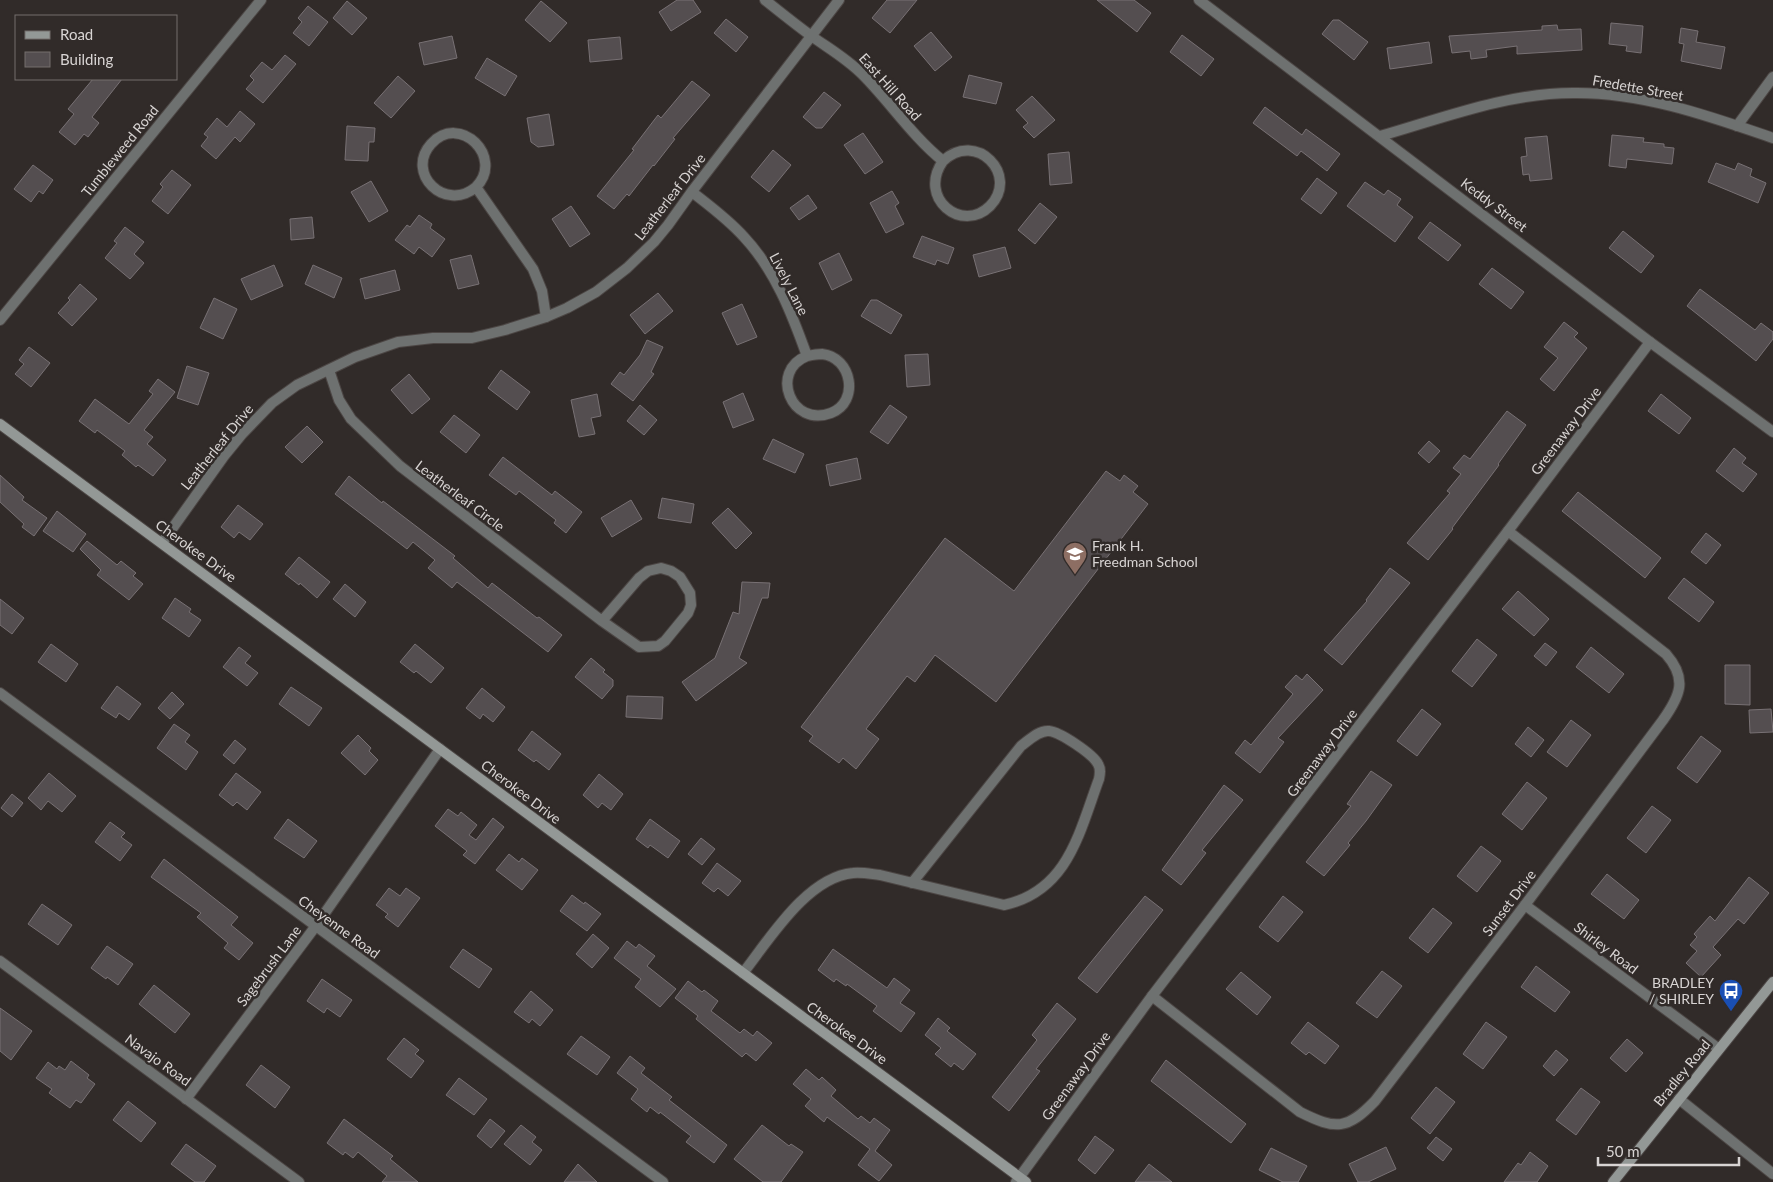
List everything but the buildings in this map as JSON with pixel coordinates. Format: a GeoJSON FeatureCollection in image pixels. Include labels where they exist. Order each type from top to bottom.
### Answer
{"type":"FeatureCollection","features":[{"type":"Feature","properties":{"kind":"street","name":"Tumbleweed Road"},"geometry":{"type":"LineString","coordinates":[[0,320],[261,0]]}},
{"type":"Feature","properties":{"kind":"street","name":"East Hill Road"},"geometry":{"type":"LineString","coordinates":[[765,0],[812,37],[843,57],[862,75],[925,146],[942,161]]}},
{"type":"Feature","properties":{"kind":"street","name":"Leatherleaf Drive"},"geometry":{"type":"LineString","coordinates":[[162,542],[224,456],[262,413],[283,394],[369,351],[398,342],[433,338],[472,338],[546,317],[596,292],[627,268],[654,242],[839,0]]}},
{"type":"Feature","properties":{"kind":"street","name":"Keddy Street"},"geometry":{"type":"LineString","coordinates":[[1199,0],[1650,342],[1773,432]]}},
{"type":"Feature","properties":{"kind":"street"},"geometry":{"type":"LineString","coordinates":[[1738,126],[1773,77]]}},
{"type":"Feature","properties":{"kind":"street","name":"Fredette Street"},"geometry":{"type":"LineString","coordinates":[[1380,136],[1491,103],[1573,92],[1653,102],[1773,138]]}},
{"type":"Feature","properties":{"kind":"street"},"geometry":{"type":"LineString","coordinates":[[451,133],[464,135],[475,141],[482,152],[485,166],[483,178],[476,187],[470,192],[457,196],[445,195],[432,187],[427,180],[423,166],[426,151],[437,138],[451,133]]}},
{"type":"Feature","properties":{"kind":"street"},"geometry":{"type":"LineString","coordinates":[[967,150],[981,153],[991,160],[998,172],[1000,187],[989,207],[978,214],[963,215],[956,214],[944,206],[936,194],[934,181],[935,174],[942,161],[952,153],[967,150]]}},
{"type":"Feature","properties":{"kind":"street"},"geometry":{"type":"LineString","coordinates":[[476,187],[533,269],[542,291],[546,317]]}},
{"type":"Feature","properties":{"kind":"street","name":"Lively Lane"},"geometry":{"type":"LineString","coordinates":[[692,192],[736,228],[760,256],[784,297],[807,356]]}},
{"type":"Feature","properties":{"kind":"street","name":"Greenaway Drive"},"geometry":{"type":"LineString","coordinates":[[1020,1180],[1152,996],[1508,531],[1650,342]]}},
{"type":"Feature","properties":{"kind":"street"},"geometry":{"type":"LineString","coordinates":[[823,354],[831,356],[838,360],[847,373],[849,379],[847,398],[833,412],[818,415],[806,414],[794,404],[789,396],[787,383],[791,369],[802,358],[807,356],[823,354]]}},
{"type":"Feature","properties":{"kind":"street","name":"Leatherleaf Circle"},"geometry":{"type":"LineString","coordinates":[[329,370],[336,395],[351,419],[400,466],[602,620],[639,647],[658,646],[671,635],[688,613],[691,605],[690,593],[685,582],[675,573],[661,568],[652,570],[639,578],[602,620]]}},
{"type":"Feature","properties":{"kind":"street","name":"Cherokee Drive"},"geometry":{"type":"LineString","coordinates":[[0,424],[162,542],[1020,1180]]}},
{"type":"Feature","properties":{"kind":"street","name":"Sunset Drive"},"geometry":{"type":"LineString","coordinates":[[1152,996],[1300,1112],[1322,1122],[1341,1125],[1356,1118],[1374,1101],[1525,905],[1673,705],[1678,690],[1679,676],[1675,666],[1666,654],[1508,531]]}},
{"type":"Feature","properties":{"kind":"street","name":"Cheyenne Road"},"geometry":{"type":"LineString","coordinates":[[0,693],[663,1182]]}},
{"type":"Feature","properties":{"kind":"street"},"geometry":{"type":"LineString","coordinates":[[743,973],[792,909],[806,896],[828,881],[844,874],[880,875],[912,883],[1004,905],[1021,901],[1036,893],[1054,877],[1071,853],[1099,779],[1099,764],[1091,756],[1054,732],[1044,732],[1031,738],[1021,746],[912,883]]}},
{"type":"Feature","properties":{"kind":"street","name":"Sagebrush Lane"},"geometry":{"type":"LineString","coordinates":[[186,1099],[315,927],[440,749]]}},
{"type":"Feature","properties":{"kind":"street","name":"Shirley Road"},"geometry":{"type":"LineString","coordinates":[[1525,905],[1719,1049]]}},
{"type":"Feature","properties":{"kind":"street","name":"Navajo Road"},"geometry":{"type":"LineString","coordinates":[[0,961],[299,1182]]}},
{"type":"Feature","properties":{"kind":"street","name":"Bradley Road"},"geometry":{"type":"LineString","coordinates":[[1613,1182],[1773,982]]}},
{"type":"Feature","properties":{"kind":"street"},"geometry":{"type":"LineString","coordinates":[[1679,1099],[1773,1174]]}},
{"type":"Feature","properties":{"kind":"place","name":"Frank H. Freedman School"},"geometry":{"type":"Point","coordinates":[1075,575]}},
{"type":"Feature","properties":{"kind":"place","name":"BRADLEY / SHIRLEY"},"geometry":{"type":"Point","coordinates":[1731,1012]}}]}
